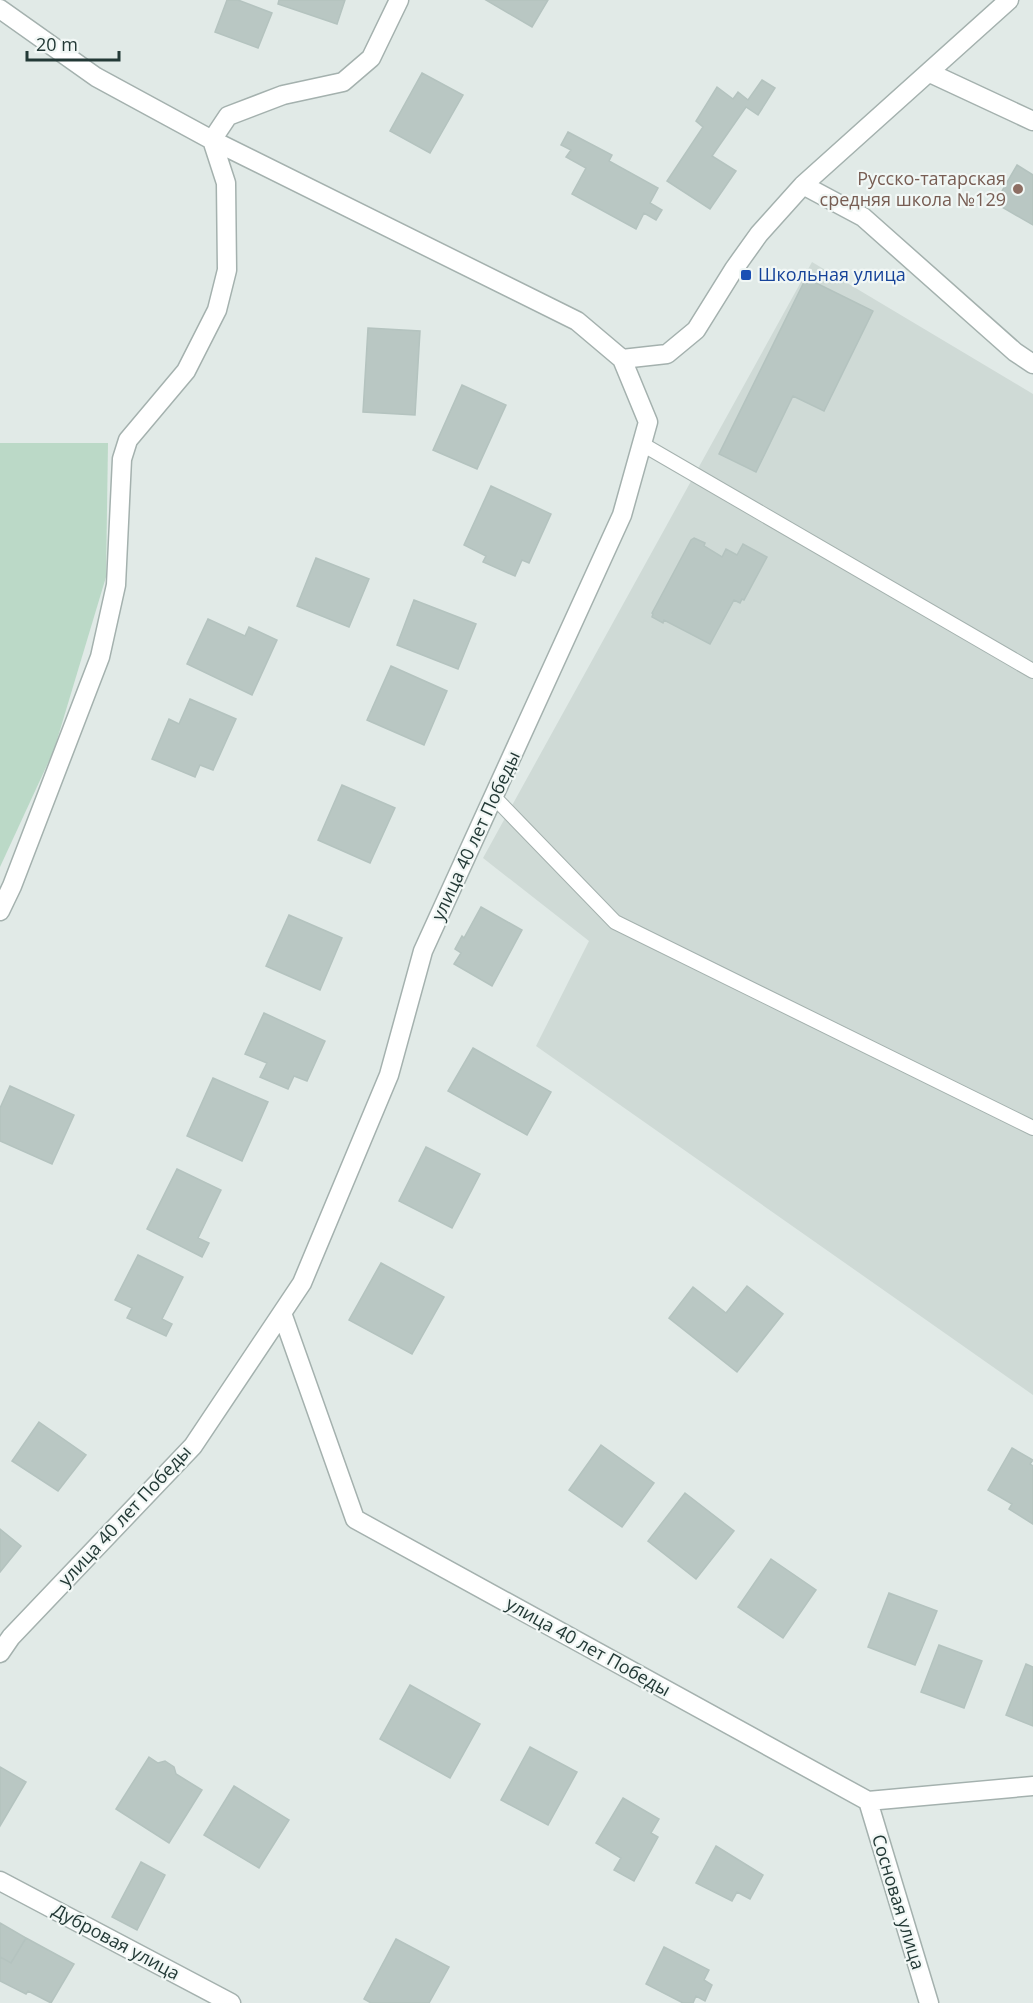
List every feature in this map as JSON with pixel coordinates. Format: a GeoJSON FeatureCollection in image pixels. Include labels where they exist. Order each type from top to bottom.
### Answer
{"type":"FeatureCollection","features":[{"type":"Feature","properties":{"kind":"street"},"geometry":{"type":"LineString","coordinates":[[212,140],[228,116],[283,95],[343,82],[371,58],[399,0]]}},
{"type":"Feature","properties":{"kind":"street"},"geometry":{"type":"LineString","coordinates":[[0,9],[96,76],[212,140],[577,321],[622,359],[667,354],[696,330],[759,234],[803,185],[1009,0]]}},
{"type":"Feature","properties":{"kind":"street"},"geometry":{"type":"LineString","coordinates":[[930,73],[1033,121]]}},
{"type":"Feature","properties":{"kind":"street"},"geometry":{"type":"LineString","coordinates":[[0,911],[12,886],[100,657],[116,585],[122,459],[128,440],[186,371],[217,310],[227,270],[226,183],[212,140]]}},
{"type":"Feature","properties":{"kind":"street"},"geometry":{"type":"LineString","coordinates":[[803,185],[863,217],[1015,352],[1033,364]]}},
{"type":"Feature","properties":{"kind":"street","name":"улица 40 лет Победы"},"geometry":{"type":"LineString","coordinates":[[0,1653],[11,1637],[193,1446],[302,1283],[389,1075],[423,951],[622,515],[648,422],[622,359]]}},
{"type":"Feature","properties":{"kind":"street","name":"улица 40 лет Победы"},"geometry":{"type":"LineString","coordinates":[[282,1313],[355,1519],[868,1801]]}},
{"type":"Feature","properties":{"kind":"street"},"geometry":{"type":"LineString","coordinates":[[868,1801],[1033,1786]]}},
{"type":"Feature","properties":{"kind":"street","name":"Сосновая улица"},"geometry":{"type":"LineString","coordinates":[[868,1801],[928,2003]]}},
{"type":"Feature","properties":{"kind":"street","name":"Дубровая улица"},"geometry":{"type":"LineString","coordinates":[[0,1881],[231,2003]]}},
{"type":"Feature","properties":{"kind":"lane"},"geometry":{"type":"LineString","coordinates":[[642,444],[1033,671]]}},
{"type":"Feature","properties":{"kind":"lane"},"geometry":{"type":"LineString","coordinates":[[493,796],[615,922],[1033,1128]]}},
{"type":"Feature","properties":{"kind":"shaded area"},"geometry":{"type":"Polygon","coordinates":[[[812,262],[1033,394],[1033,1395],[536,1046],[589,941],[483,858],[812,262]]]}},
{"type":"Feature","properties":{"kind":"green space"},"geometry":{"type":"Polygon","coordinates":[[[0,443],[108,443],[106,577],[54,750],[0,867],[0,443]]]}},
{"type":"Feature","properties":{"kind":"building"},"geometry":{"type":"Polygon","coordinates":[[[227,0],[238,0],[272,13],[258,48],[215,32],[227,0]]]}},
{"type":"Feature","properties":{"kind":"building"},"geometry":{"type":"Polygon","coordinates":[[[279,0],[345,0],[337,24],[278,4],[279,0]]]}},
{"type":"Feature","properties":{"kind":"building"},"geometry":{"type":"Polygon","coordinates":[[[486,0],[548,0],[532,27],[486,0]]]}},
{"type":"Feature","properties":{"kind":"building"},"geometry":{"type":"Polygon","coordinates":[[[422,73],[463,95],[430,153],[390,131],[422,73]]]}},
{"type":"Feature","properties":{"kind":"building"},"geometry":{"type":"Polygon","coordinates":[[[762,80],[775,88],[758,115],[746,107],[712,156],[736,171],[710,209],[667,181],[703,127],[696,121],[717,87],[733,99],[738,92],[748,100],[762,80]]]}},
{"type":"Feature","properties":{"kind":"building"},"geometry":{"type":"Polygon","coordinates":[[[568,132],[612,155],[609,161],[658,188],[650,203],[662,210],[656,220],[644,213],[636,229],[572,194],[586,168],[566,157],[571,150],[561,145],[568,132]]]}},
{"type":"Feature","properties":{"kind":"building","name":"Русско-татарская средняя школа №129"},"geometry":{"type":"Polygon","coordinates":[[[1017,165],[1033,175],[1033,225],[995,203],[1017,165]]]}},
{"type":"Feature","properties":{"kind":"building"},"geometry":{"type":"Polygon","coordinates":[[[806,278],[873,311],[824,411],[793,396],[756,472],[719,454],[806,278]]]}},
{"type":"Feature","properties":{"kind":"building"},"geometry":{"type":"Polygon","coordinates":[[[368,328],[420,331],[415,415],[363,412],[368,328]]]}},
{"type":"Feature","properties":{"kind":"building"},"geometry":{"type":"Polygon","coordinates":[[[462,385],[506,405],[477,469],[433,450],[462,385]]]}},
{"type":"Feature","properties":{"kind":"building"},"geometry":{"type":"Polygon","coordinates":[[[491,486],[551,514],[529,563],[522,560],[515,576],[483,562],[486,556],[464,545],[491,486]]]}},
{"type":"Feature","properties":{"kind":"building"},"geometry":{"type":"Polygon","coordinates":[[[694,538],[705,543],[704,546],[722,557],[726,549],[737,555],[743,544],[767,557],[744,600],[742,599],[740,603],[734,600],[710,644],[664,620],[663,623],[652,617],[652,613],[694,538]]]}},
{"type":"Feature","properties":{"kind":"building"},"geometry":{"type":"Polygon","coordinates":[[[316,558],[369,579],[349,627],[297,606],[316,558]]]}},
{"type":"Feature","properties":{"kind":"building"},"geometry":{"type":"Polygon","coordinates":[[[414,600],[476,624],[458,669],[397,645],[414,600]]]}},
{"type":"Feature","properties":{"kind":"building"},"geometry":{"type":"Polygon","coordinates":[[[208,619],[245,636],[249,627],[277,640],[252,695],[187,664],[208,619]]]}},
{"type":"Feature","properties":{"kind":"building"},"geometry":{"type":"Polygon","coordinates":[[[391,666],[447,691],[424,745],[367,720],[391,666]]]}},
{"type":"Feature","properties":{"kind":"building"},"geometry":{"type":"Polygon","coordinates":[[[190,699],[236,719],[213,770],[200,765],[195,777],[152,759],[169,719],[179,724],[190,699]]]}},
{"type":"Feature","properties":{"kind":"building"},"geometry":{"type":"Polygon","coordinates":[[[342,785],[395,808],[370,863],[318,840],[342,785]]]}},
{"type":"Feature","properties":{"kind":"building"},"geometry":{"type":"Polygon","coordinates":[[[481,907],[522,930],[492,986],[454,964],[461,953],[455,949],[462,936],[464,938],[481,907]]]}},
{"type":"Feature","properties":{"kind":"building"},"geometry":{"type":"Polygon","coordinates":[[[289,915],[342,938],[320,990],[266,966],[289,915]]]}},
{"type":"Feature","properties":{"kind":"building"},"geometry":{"type":"Polygon","coordinates":[[[264,1013],[325,1041],[307,1081],[294,1076],[288,1089],[260,1077],[267,1063],[245,1054],[264,1013]]]}},
{"type":"Feature","properties":{"kind":"building"},"geometry":{"type":"Polygon","coordinates":[[[473,1048],[551,1092],[527,1135],[448,1091],[473,1048]]]}},
{"type":"Feature","properties":{"kind":"building"},"geometry":{"type":"Polygon","coordinates":[[[213,1078],[268,1102],[242,1161],[187,1136],[213,1078]]]}},
{"type":"Feature","properties":{"kind":"building"},"geometry":{"type":"Polygon","coordinates":[[[10,1086],[74,1115],[52,1164],[0,1141],[0,1108],[10,1086]]]}},
{"type":"Feature","properties":{"kind":"building"},"geometry":{"type":"Polygon","coordinates":[[[426,1147],[480,1174],[452,1228],[399,1201],[426,1147]]]}},
{"type":"Feature","properties":{"kind":"building"},"geometry":{"type":"Polygon","coordinates":[[[177,1169],[221,1190],[198,1238],[209,1243],[202,1257],[147,1229],[177,1169]]]}},
{"type":"Feature","properties":{"kind":"building"},"geometry":{"type":"Polygon","coordinates":[[[138,1255],[183,1277],[162,1319],[172,1324],[166,1336],[127,1318],[132,1308],[115,1300],[138,1255]]]}},
{"type":"Feature","properties":{"kind":"building"},"geometry":{"type":"Polygon","coordinates":[[[381,1263],[444,1297],[412,1354],[349,1320],[381,1263]]]}},
{"type":"Feature","properties":{"kind":"building"},"geometry":{"type":"Polygon","coordinates":[[[747,1286],[783,1314],[737,1372],[669,1318],[693,1287],[726,1313],[747,1286]]]}},
{"type":"Feature","properties":{"kind":"building"},"geometry":{"type":"Polygon","coordinates":[[[39,1422],[86,1455],[58,1491],[12,1461],[39,1422]]]}},
{"type":"Feature","properties":{"kind":"building"},"geometry":{"type":"Polygon","coordinates":[[[601,1445],[654,1483],[622,1527],[569,1490],[601,1445]]]}},
{"type":"Feature","properties":{"kind":"building"},"geometry":{"type":"Polygon","coordinates":[[[1012,1448],[1033,1460],[1030,1464],[1033,1466],[1033,1524],[1009,1509],[1012,1504],[988,1490],[1012,1448]]]}},
{"type":"Feature","properties":{"kind":"building"},"geometry":{"type":"Polygon","coordinates":[[[685,1493],[734,1531],[696,1579],[648,1541],[685,1493]]]}},
{"type":"Feature","properties":{"kind":"building"},"geometry":{"type":"Polygon","coordinates":[[[0,1529],[21,1546],[0,1572],[0,1529]]]}},
{"type":"Feature","properties":{"kind":"building"},"geometry":{"type":"Polygon","coordinates":[[[771,1559],[816,1590],[783,1638],[738,1607],[771,1559]]]}},
{"type":"Feature","properties":{"kind":"building"},"geometry":{"type":"Polygon","coordinates":[[[889,1593],[937,1611],[915,1665],[868,1647],[889,1593]]]}},
{"type":"Feature","properties":{"kind":"building"},"geometry":{"type":"Polygon","coordinates":[[[939,1645],[982,1661],[964,1708],[921,1692],[939,1645]]]}},
{"type":"Feature","properties":{"kind":"building"},"geometry":{"type":"Polygon","coordinates":[[[1026,1664],[1033,1667],[1033,1726],[1006,1715],[1026,1664]]]}},
{"type":"Feature","properties":{"kind":"building"},"geometry":{"type":"Polygon","coordinates":[[[410,1685],[480,1724],[450,1778],[380,1739],[410,1685]]]}},
{"type":"Feature","properties":{"kind":"building"},"geometry":{"type":"Polygon","coordinates":[[[530,1747],[577,1772],[548,1825],[501,1800],[530,1747]]]}},
{"type":"Feature","properties":{"kind":"building"},"geometry":{"type":"Polygon","coordinates":[[[149,1757],[158,1763],[165,1761],[174,1767],[176,1774],[202,1790],[169,1843],[116,1809],[149,1757]]]}},
{"type":"Feature","properties":{"kind":"building"},"geometry":{"type":"Polygon","coordinates":[[[0,1767],[26,1782],[0,1826],[0,1767]]]}},
{"type":"Feature","properties":{"kind":"building"},"geometry":{"type":"Polygon","coordinates":[[[234,1786],[289,1820],[259,1868],[204,1835],[234,1786]]]}},
{"type":"Feature","properties":{"kind":"building"},"geometry":{"type":"Polygon","coordinates":[[[623,1798],[659,1819],[651,1833],[658,1837],[634,1881],[614,1870],[621,1858],[596,1843],[623,1798]]]}},
{"type":"Feature","properties":{"kind":"building"},"geometry":{"type":"Polygon","coordinates":[[[716,1846],[763,1875],[750,1899],[737,1892],[732,1901],[696,1883],[716,1846]]]}},
{"type":"Feature","properties":{"kind":"building"},"geometry":{"type":"Polygon","coordinates":[[[141,1862],[165,1875],[137,1930],[112,1917],[141,1862]]]}},
{"type":"Feature","properties":{"kind":"building"},"geometry":{"type":"Polygon","coordinates":[[[0,1923],[26,1938],[11,1963],[0,1957],[0,1923]]]}},
{"type":"Feature","properties":{"kind":"building"},"geometry":{"type":"Polygon","coordinates":[[[26,1938],[74,1964],[51,2003],[28,1991],[26,1994],[0,1981],[0,1957],[11,1963],[26,1938]]]}},
{"type":"Feature","properties":{"kind":"building"},"geometry":{"type":"Polygon","coordinates":[[[396,1939],[449,1967],[429,2003],[371,2003],[364,1999],[396,1939]]]}},
{"type":"Feature","properties":{"kind":"building"},"geometry":{"type":"Polygon","coordinates":[[[664,1947],[709,1970],[704,1980],[712,1985],[705,2001],[696,1996],[693,2003],[683,2003],[646,1984],[664,1947]]]}},
{"type":"Feature","properties":{"kind":"place","name":"Русско-татарская средняя школа №129"},"geometry":{"type":"Point","coordinates":[1018,189]}},
{"type":"Feature","properties":{"kind":"place","name":"Школьная улица"},"geometry":{"type":"Point","coordinates":[746,275]}}]}
